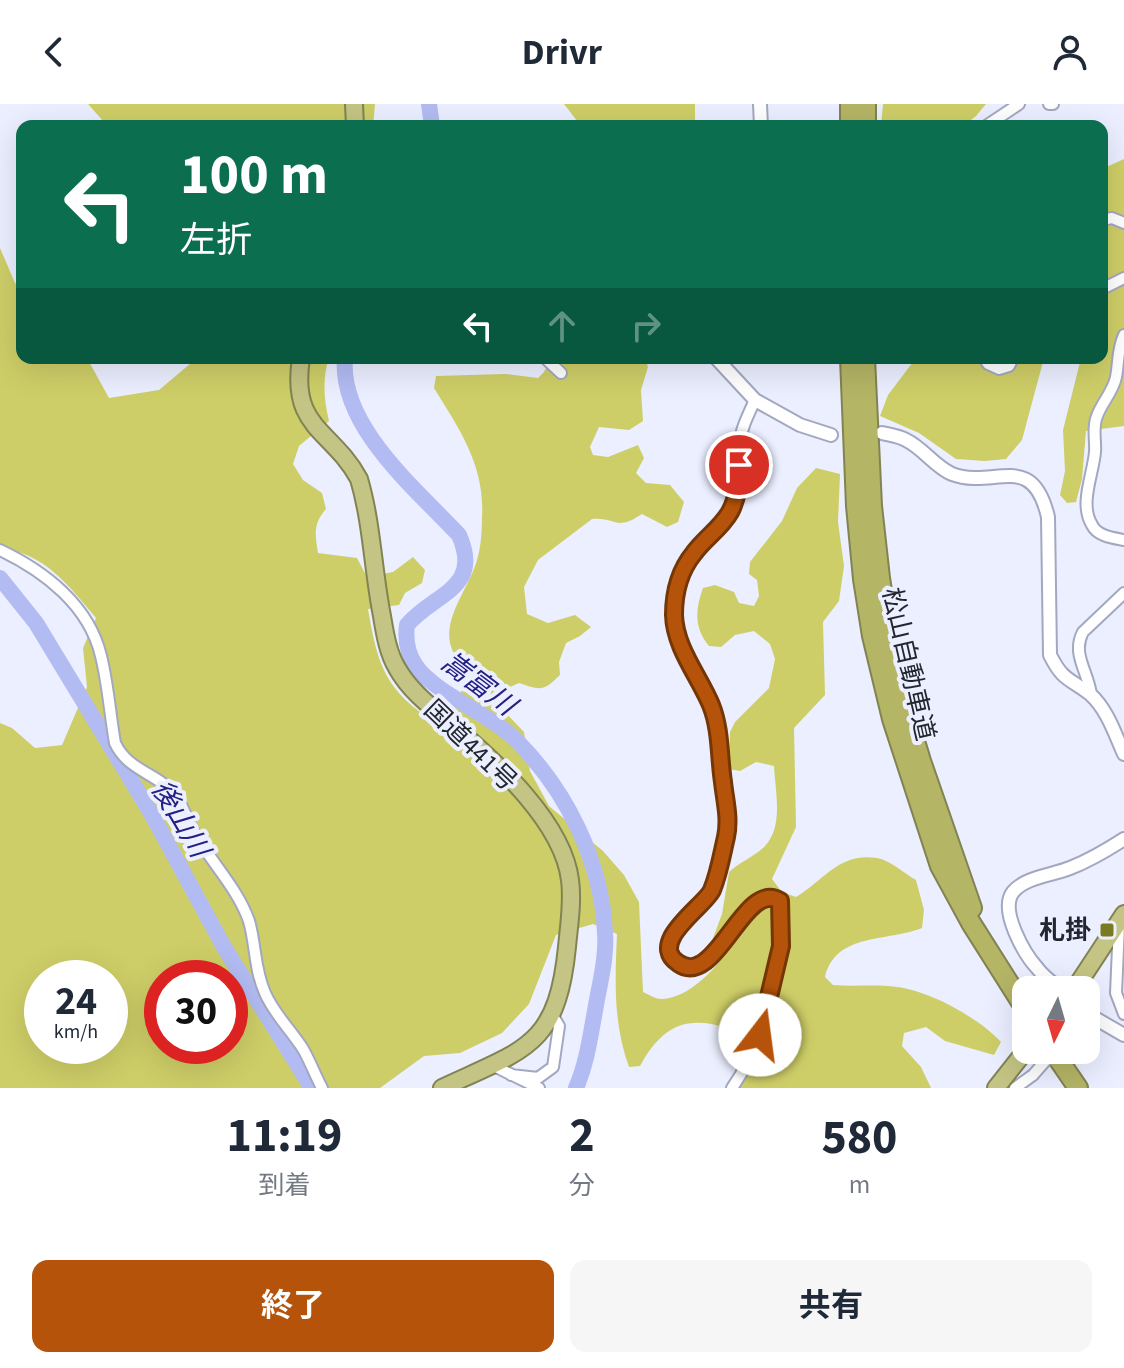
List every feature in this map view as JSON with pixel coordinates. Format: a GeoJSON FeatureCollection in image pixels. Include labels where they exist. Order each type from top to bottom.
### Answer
{"type":"FeatureCollection","features":[{"type":"Feature","properties":{"kind":"highway","name":"国道441号"},"geometry":{"type":"LineString","coordinates":[[300,364],[298,390],[304,411],[313,426],[351,464],[359,479],[381,611],[394,664],[406,683],[495,762],[550,828],[563,851],[570,879],[571,904],[564,974],[553,1016],[540,1034],[518,1052],[442,1088]]}},
{"type":"Feature","properties":{"kind":"highway","name":"松山自動車道"},"geometry":{"type":"LineString","coordinates":[[850,364],[856,506],[863,579],[882,682],[906,767],[940,866],[955,897],[1012,988]]}},
{"type":"Feature","properties":{"kind":"highway","name":"松山自動車道"},"geometry":{"type":"LineString","coordinates":[[865,364],[873,521],[896,678],[943,829],[996,962]]}},
{"type":"Feature","properties":{"kind":"highway"},"geometry":{"type":"LineString","coordinates":[[1083,976],[1122,919]]}},
{"type":"Feature","properties":{"kind":"highway"},"geometry":{"type":"LineString","coordinates":[[1003,1087],[1017,1064]]}},
{"type":"Feature","properties":{"kind":"highway"},"geometry":{"type":"LineString","coordinates":[[1063,1064],[1078,1088]]}},
{"type":"Feature","properties":{"kind":"street"},"geometry":{"type":"LineString","coordinates":[[995,120],[1019,104]]}},
{"type":"Feature","properties":{"kind":"street"},"geometry":{"type":"LineString","coordinates":[[1124,335],[1118,350],[1112,388],[1094,427],[1095,455],[1088,495],[1089,518],[1093,528],[1124,540]]}},
{"type":"Feature","properties":{"kind":"street"},"geometry":{"type":"LineString","coordinates":[[551,364],[561,373]]}},
{"type":"Feature","properties":{"kind":"street"},"geometry":{"type":"LineString","coordinates":[[722,364],[755,400],[800,425],[831,435]]}},
{"type":"Feature","properties":{"kind":"street"},"geometry":{"type":"LineString","coordinates":[[988,364],[999,369],[1010,364]]}},
{"type":"Feature","properties":{"kind":"street"},"geometry":{"type":"LineString","coordinates":[[732,1088],[760,1035],[781,946],[783,917],[780,901],[768,898],[757,902],[703,963],[680,965],[673,958],[670,948],[672,935],[711,892],[727,831],[717,722],[681,645],[674,620],[674,595],[693,554],[731,511],[739,482],[739,447],[743,425],[755,400]]}},
{"type":"Feature","properties":{"kind":"street"},"geometry":{"type":"LineString","coordinates":[[882,433],[906,440],[949,473],[968,478],[1008,474],[1034,486],[1044,499],[1048,517],[1050,655],[1059,673],[1091,695],[1107,717],[1124,754]]}},
{"type":"Feature","properties":{"kind":"street"},"geometry":{"type":"LineString","coordinates":[[0,550],[49,580],[75,603],[89,624],[101,654],[115,743],[120,754],[177,798],[249,922],[254,961],[265,994],[303,1049],[322,1088]]}},
{"type":"Feature","properties":{"kind":"street"},"geometry":{"type":"LineString","coordinates":[[1091,695],[1090,682],[1081,664],[1079,640],[1083,632],[1124,593]]}},
{"type":"Feature","properties":{"kind":"street"},"geometry":{"type":"LineString","coordinates":[[1045,976],[1037,969],[1008,914],[1008,903],[1014,891],[1025,883],[1071,868],[1124,839]]}},
{"type":"Feature","properties":{"kind":"street"},"geometry":{"type":"LineString","coordinates":[[1122,919],[1116,993],[1124,1014]]}},
{"type":"Feature","properties":{"kind":"street"},"geometry":{"type":"LineString","coordinates":[[511,1075],[538,1078],[553,1067],[559,1026],[553,1016]]}},
{"type":"Feature","properties":{"kind":"street"},"geometry":{"type":"LineString","coordinates":[[1100,1021],[1124,1035]]}},
{"type":"Feature","properties":{"kind":"street"},"geometry":{"type":"LineString","coordinates":[[1003,1087],[1033,1075],[1042,1064]]}},
{"type":"Feature","properties":{"kind":"street"},"geometry":{"type":"LineString","coordinates":[[492,1065],[539,1088]]}},
{"type":"Feature","properties":{"kind":"shaded area"},"geometry":{"type":"Polygon","coordinates":[[[88,104],[375,104],[374,120],[102,120],[88,104]]]}},
{"type":"Feature","properties":{"kind":"shaded area"},"geometry":{"type":"Polygon","coordinates":[[[564,104],[695,104],[695,120],[576,120],[564,104]]]}},
{"type":"Feature","properties":{"kind":"shaded area"},"geometry":{"type":"Polygon","coordinates":[[[883,104],[986,104],[971,120],[882,120],[883,104]]]}},
{"type":"Feature","properties":{"kind":"shaded area"},"geometry":{"type":"Polygon","coordinates":[[[1124,159],[1124,426],[1086,431],[1082,479],[1076,502],[1067,503],[1060,495],[1065,471],[1063,430],[1080,364],[1108,364],[1108,166],[1124,159]]]}},
{"type":"Feature","properties":{"kind":"shaded area"},"geometry":{"type":"Polygon","coordinates":[[[0,248],[16,284],[16,364],[90,364],[109,398],[159,390],[190,364],[328,364],[324,390],[329,421],[299,446],[293,464],[303,480],[322,493],[326,509],[316,530],[318,553],[357,558],[367,577],[393,572],[413,557],[425,570],[422,583],[405,593],[399,605],[368,609],[376,647],[387,676],[407,701],[438,724],[473,675],[456,657],[449,633],[451,620],[477,560],[482,499],[469,449],[434,388],[436,376],[505,374],[538,378],[548,364],[647,364],[641,390],[643,421],[629,430],[599,427],[590,447],[593,455],[608,457],[638,445],[644,458],[636,473],[646,483],[670,485],[684,502],[678,522],[667,527],[642,514],[621,523],[592,519],[538,560],[524,587],[527,614],[548,623],[575,615],[591,627],[566,643],[559,662],[560,675],[549,684],[537,688],[519,683],[510,687],[500,699],[504,711],[524,732],[530,771],[549,806],[603,851],[624,875],[639,902],[643,992],[661,999],[678,995],[702,980],[720,961],[713,938],[722,914],[729,872],[765,846],[775,828],[774,766],[756,762],[740,771],[729,769],[730,732],[735,722],[769,688],[775,659],[770,644],[754,631],[735,635],[721,647],[709,646],[698,626],[697,611],[703,588],[715,585],[734,592],[739,603],[754,606],[759,596],[757,580],[749,574],[750,562],[782,521],[797,488],[816,468],[840,474],[838,522],[844,566],[839,601],[823,622],[825,695],[794,728],[796,827],[772,879],[782,892],[796,897],[834,868],[864,857],[887,861],[916,880],[924,910],[922,928],[852,945],[840,952],[825,977],[833,985],[889,986],[924,994],[967,1015],[1001,1042],[994,1055],[945,1041],[926,1027],[904,1033],[902,1046],[921,1067],[931,1088],[730,1088],[739,1057],[727,1028],[698,1023],[686,1024],[665,1034],[640,1066],[629,1067],[618,1018],[617,934],[593,924],[556,935],[529,1004],[502,1033],[460,1053],[424,1056],[380,1088],[0,1088],[0,723],[12,728],[35,748],[62,745],[87,687],[83,648],[96,618],[55,573],[30,557],[0,548],[0,248]]]}},
{"type":"Feature","properties":{"kind":"shaded area"},"geometry":{"type":"Polygon","coordinates":[[[911,364],[1042,364],[1022,440],[1006,459],[956,459],[919,433],[880,416],[888,395],[911,364]]]}},
{"type":"Feature","properties":{"kind":"waterway","name":"嵩富川"},"geometry":{"type":"LineString","coordinates":[[429,104],[431,120]]}},
{"type":"Feature","properties":{"kind":"waterway","name":"嵩富川"},"geometry":{"type":"LineString","coordinates":[[345,364],[346,383],[354,408],[367,432],[402,477],[459,535],[465,553],[465,567],[460,579],[407,625],[411,656],[424,676],[507,732],[536,762],[579,830],[597,880],[605,952],[588,1050],[576,1088]]}},
{"type":"Feature","properties":{"kind":"waterway","name":"後山川"},"geometry":{"type":"LineString","coordinates":[[0,578],[36,623],[151,813],[224,947],[312,1088]]}},
{"type":"Feature","properties":{"kind":"place","name":"札掛"},"geometry":{"type":"Point","coordinates":[1107,930]}},
{"type":"Feature","properties":{"kind":"route"},"geometry":{"type":"LineString","coordinates":[[739,465],[739,482],[731,511],[693,554],[674,595],[674,620],[681,645],[717,722],[727,831],[711,892],[672,935],[670,948],[673,958],[680,965],[703,963],[757,902],[777,898],[783,917],[781,946],[760,1035]]}}]}
